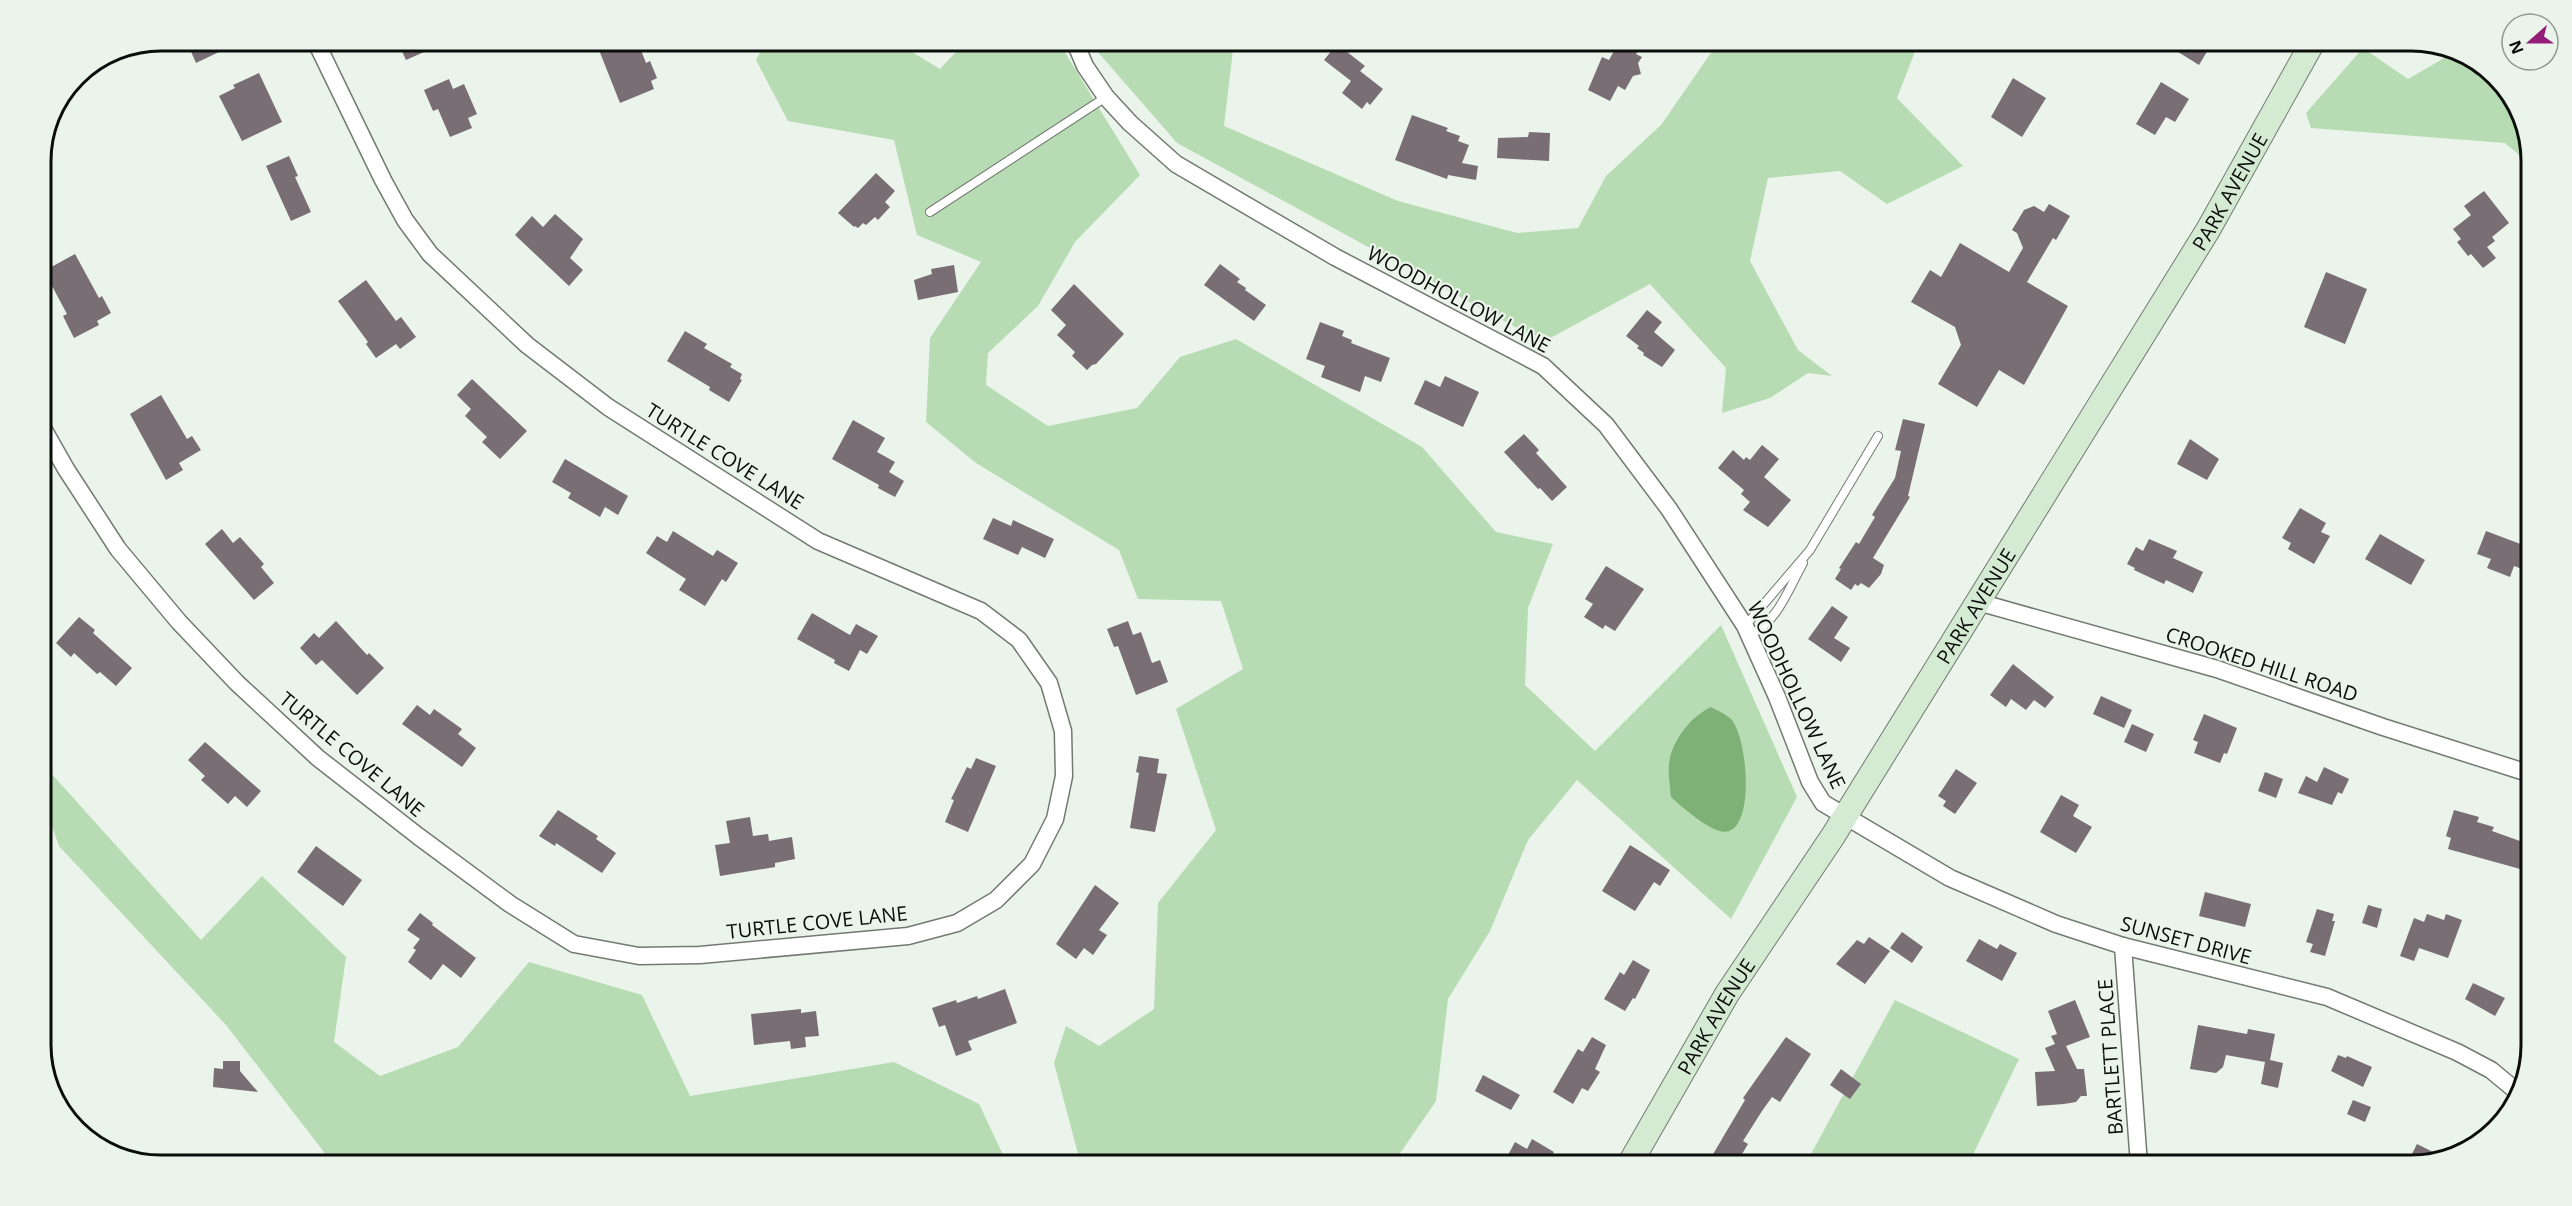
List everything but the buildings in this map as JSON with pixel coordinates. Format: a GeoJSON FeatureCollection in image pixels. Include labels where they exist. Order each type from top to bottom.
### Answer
{"type":"FeatureCollection","features":[{"type":"Feature","properties":{"kind":"main road","name":"PARK AVENUE"},"geometry":{"type":"LineString","coordinates":[[1635,1155],[1727,994],[1845,817],[2208,230],[2308,51]]}},
{"type":"Feature","properties":{"kind":"street","name":"TURTLE COVE LANE"},"geometry":{"type":"LineString","coordinates":[[51,443],[118,549],[179,622],[237,683],[318,758],[418,836],[510,904],[574,944],[639,956],[700,955],[908,936],[957,923],[996,900],[1032,864],[1054,819],[1064,776],[1063,732],[1049,683],[1019,640],[981,611],[818,541],[608,407],[527,345],[430,254],[405,220],[320,51]]}},
{"type":"Feature","properties":{"kind":"street","name":"WOODHOLLOW LANE"},"geometry":{"type":"LineString","coordinates":[[1079,51],[1085,66],[1106,97],[1130,123],[1176,164],[1335,257],[1543,366],[1606,426],[1669,508],[1747,631],[1810,782],[1823,803],[1845,817]]}},
{"type":"Feature","properties":{"kind":"street","name":"CROOKED HILL ROAD"},"geometry":{"type":"LineString","coordinates":[[1978,602],[2217,669],[2384,727],[2521,771]]}},
{"type":"Feature","properties":{"kind":"street","name":"SUNSET DRIVE"},"geometry":{"type":"LineString","coordinates":[[1845,817],[1950,878],[2056,924],[2123,946],[2327,997],[2457,1052],[2492,1070],[2513,1088]]}},
{"type":"Feature","properties":{"kind":"street","name":"BARTLETT PLACE"},"geometry":{"type":"LineString","coordinates":[[2123,946],[2138,1155]]}},
{"type":"Feature","properties":{"kind":"lane"},"geometry":{"type":"LineString","coordinates":[[930,212],[1106,97]]}},
{"type":"Feature","properties":{"kind":"lane"},"geometry":{"type":"LineString","coordinates":[[1747,631],[1765,628],[1773,618],[1810,550],[1878,436]]}},
{"type":"Feature","properties":{"kind":"lane"},"geometry":{"type":"LineString","coordinates":[[1747,631],[1810,550]]}},
{"type":"Feature","properties":{"kind":"shaded area"},"geometry":{"type":"Polygon","coordinates":[[[761,51],[910,51],[940,69],[957,51],[1064,51],[1140,175],[1075,242],[1038,306],[988,353],[986,385],[1048,426],[1137,408],[1180,357],[1236,339],[1422,447],[1496,532],[1553,544],[1528,608],[1525,685],[1595,751],[1721,625],[1797,797],[1731,919],[1577,780],[1528,840],[1490,931],[1448,999],[1436,1101],[1399,1155],[1075,1155],[1078,1154],[1054,1063],[1066,1026],[1099,1046],[1154,1009],[1158,903],[1216,830],[1176,709],[1243,669],[1221,601],[1138,599],[1119,550],[976,463],[926,422],[930,338],[981,262],[917,235],[894,140],[788,121],[756,60],[761,51]]]}},
{"type":"Feature","properties":{"kind":"shaded area"},"geometry":{"type":"Polygon","coordinates":[[[1097,51],[1233,51],[1224,126],[1398,201],[1517,233],[1578,228],[1606,176],[1661,125],[1712,51],[1915,51],[1897,98],[1963,166],[1887,204],[1840,171],[1768,178],[1750,261],[1798,350],[1832,376],[1808,373],[1770,398],[1722,413],[1726,368],[1650,284],[1543,342],[1177,143],[1097,51]]]}},
{"type":"Feature","properties":{"kind":"shaded area"},"geometry":{"type":"Polygon","coordinates":[[[2360,51],[2367,51],[2408,79],[2445,57],[2466,66],[2494,89],[2510,113],[2519,140],[2521,157],[2505,143],[2311,128],[2306,113],[2360,51]]]}},
{"type":"Feature","properties":{"kind":"shaded area"},"geometry":{"type":"Polygon","coordinates":[[[1711,707],[1731,719],[1737,728],[1746,778],[1743,812],[1737,824],[1729,831],[1723,832],[1707,825],[1671,797],[1669,777],[1672,750],[1680,735],[1697,716],[1711,707]]]}},
{"type":"Feature","properties":{"kind":"shaded area"},"geometry":{"type":"Polygon","coordinates":[[[51,773],[201,940],[262,876],[346,957],[334,1042],[380,1076],[458,1047],[529,962],[642,995],[690,1096],[894,1062],[979,1104],[1003,1155],[326,1155],[226,1025],[59,846],[51,824],[51,773]]]}},
{"type":"Feature","properties":{"kind":"shaded area"},"geometry":{"type":"Polygon","coordinates":[[[1895,1000],[2019,1059],[1973,1155],[1810,1155],[1895,1000]]]}}]}
